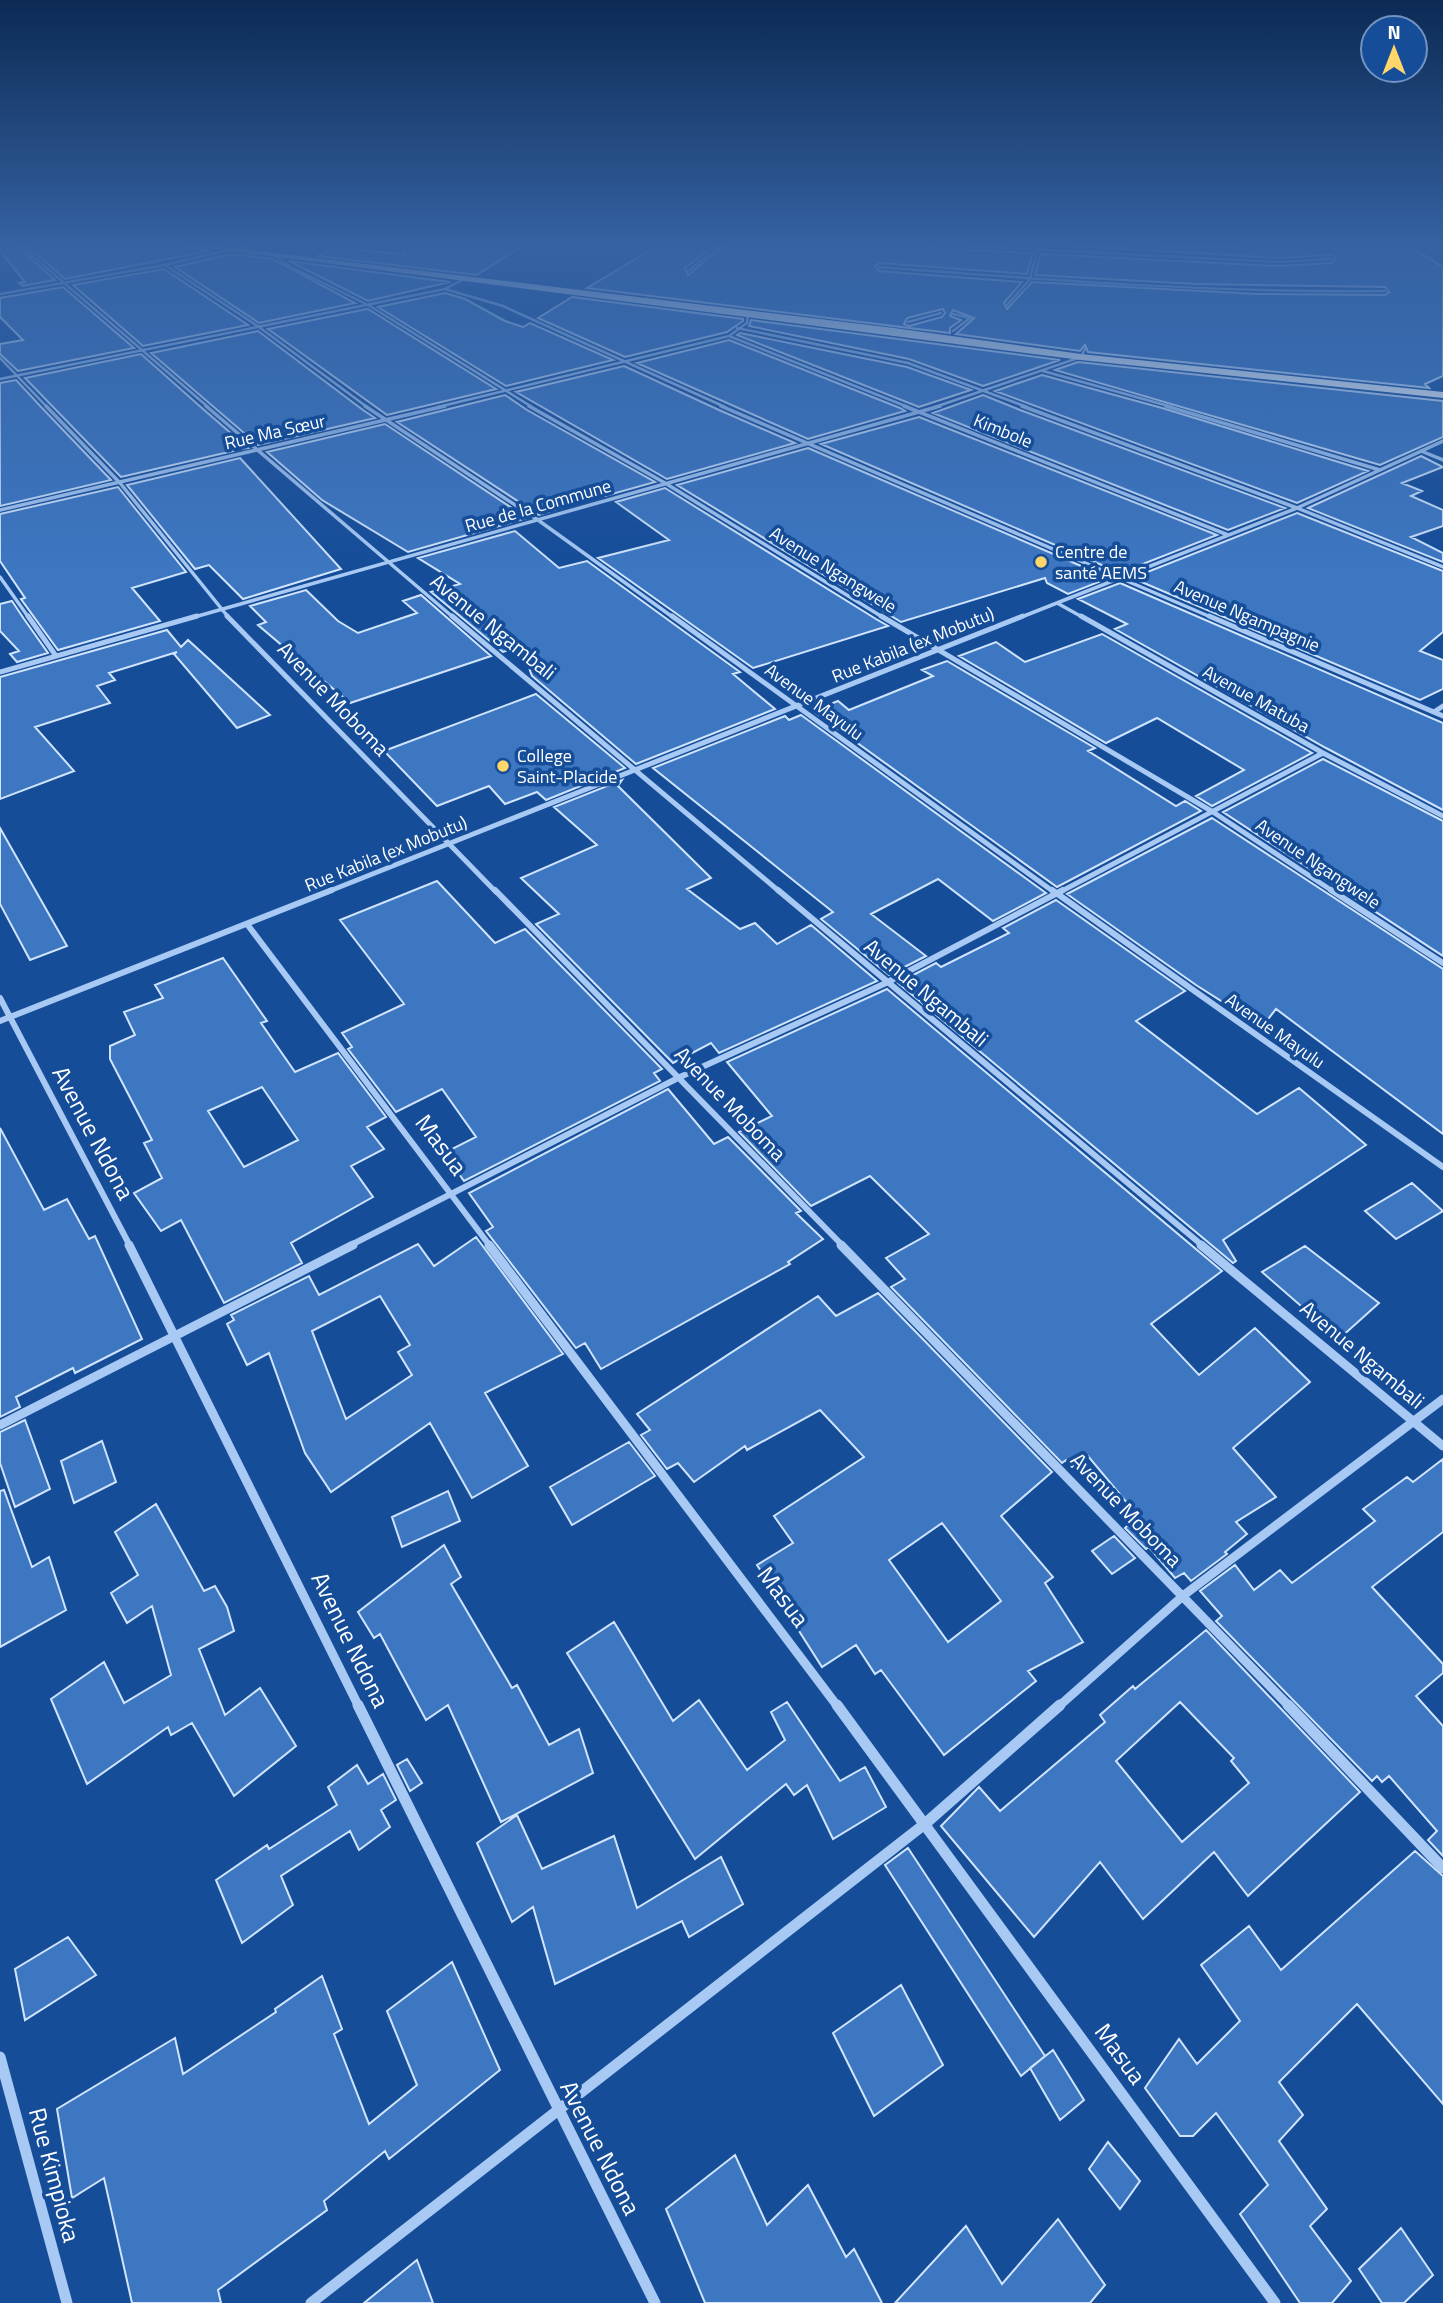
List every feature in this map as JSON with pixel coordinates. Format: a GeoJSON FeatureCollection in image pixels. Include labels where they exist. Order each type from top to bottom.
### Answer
{"type":"FeatureCollection","features":[{"type":"Feature","properties":{"kind":"highway"},"geometry":{"type":"LineString","coordinates":[[1070,351],[1443,395]]}},
{"type":"Feature","properties":{"kind":"highway"},"geometry":{"type":"LineString","coordinates":[[1074,351],[1443,384]]}},
{"type":"Feature","properties":{"kind":"street"},"geometry":{"type":"LineString","coordinates":[[0,379],[138,351]]}},
{"type":"Feature","properties":{"kind":"street","name":"Avenue Ngambali"},"geometry":{"type":"LineString","coordinates":[[141,351],[389,564],[637,769],[886,983],[1443,1446]]}},
{"type":"Feature","properties":{"kind":"street","name":"Avenue Mayulu"},"geometry":{"type":"LineString","coordinates":[[292,351],[384,420],[538,520],[1056,893],[1443,1167]]}},
{"type":"Feature","properties":{"kind":"street","name":"Avenue Ngangwele"},"geometry":{"type":"LineString","coordinates":[[441,351],[505,392],[665,483],[936,650],[1213,812],[1443,963]]}},
{"type":"Feature","properties":{"kind":"street","name":"Avenue Ngampagnie"},"geometry":{"type":"LineString","coordinates":[[602,351],[807,445],[1443,716]]}},
{"type":"Feature","properties":{"kind":"street","name":"Rue Ma Sœur"},"geometry":{"type":"LineString","coordinates":[[0,510],[671,351]]}},
{"type":"Feature","properties":{"kind":"street","name":"Kimbole"},"geometry":{"type":"LineString","coordinates":[[767,351],[1228,535]]}},
{"type":"Feature","properties":{"kind":"street"},"geometry":{"type":"LineString","coordinates":[[851,351],[908,363],[1297,508],[1443,567]]}},
{"type":"Feature","properties":{"kind":"street","name":"Rue de la Commune"},"geometry":{"type":"LineString","coordinates":[[0,672],[919,413],[1042,371],[1083,353]]}},
{"type":"Feature","properties":{"kind":"street","name":"Avenue Moboma"},"geometry":{"type":"LineString","coordinates":[[0,358],[120,483],[221,610],[1184,1595],[1443,1868]]}},
{"type":"Feature","properties":{"kind":"street"},"geometry":{"type":"LineString","coordinates":[[1042,371],[1280,438],[1381,471]]}},
{"type":"Feature","properties":{"kind":"street","name":"Rue Kabila (ex Mobutu)"},"geometry":{"type":"LineString","coordinates":[[4,1019],[1297,508],[1443,441]]}},
{"type":"Feature","properties":{"kind":"street"},"geometry":{"type":"LineString","coordinates":[[1421,451],[1443,460]]}},
{"type":"Feature","properties":{"kind":"street"},"geometry":{"type":"LineString","coordinates":[[0,577],[56,656]]}},
{"type":"Feature","properties":{"kind":"street","name":"Avenue Matuba"},"geometry":{"type":"LineString","coordinates":[[1057,603],[1323,753],[1443,816]]}},
{"type":"Feature","properties":{"kind":"street"},"geometry":{"type":"LineString","coordinates":[[1434,712],[1443,706]]}},
{"type":"Feature","properties":{"kind":"street"},"geometry":{"type":"LineString","coordinates":[[0,1425],[680,1077],[886,983],[1323,753]]}},
{"type":"Feature","properties":{"kind":"street","name":"Masua"},"geometry":{"type":"LineString","coordinates":[[247,924],[926,1823],[1275,2303]]}},
{"type":"Feature","properties":{"kind":"street","name":"Avenue Ndona"},"geometry":{"type":"LineString","coordinates":[[0,998],[4,1019],[176,1334],[558,2113],[655,2303]]}},
{"type":"Feature","properties":{"kind":"street"},"geometry":{"type":"LineString","coordinates":[[312,2303],[926,1823],[1184,1595],[1443,1399]]}},
{"type":"Feature","properties":{"kind":"street","name":"Rue Kimpioka"},"geometry":{"type":"LineString","coordinates":[[0,2057],[67,2303]]}},
{"type":"Feature","properties":{"kind":"building"},"geometry":{"type":"Polygon","coordinates":[[[0,351],[116,351],[18,371],[0,351]]]}},
{"type":"Feature","properties":{"kind":"building"},"geometry":{"type":"Polygon","coordinates":[[[285,351],[375,418],[258,445],[151,353],[285,351]]]}},
{"type":"Feature","properties":{"kind":"building"},"geometry":{"type":"Polygon","coordinates":[[[299,351],[436,351],[496,389],[387,415],[299,351]]]}},
{"type":"Feature","properties":{"kind":"building"},"geometry":{"type":"Polygon","coordinates":[[[450,351],[594,351],[613,360],[506,386],[450,351]]]}},
{"type":"Feature","properties":{"kind":"building"},"geometry":{"type":"Polygon","coordinates":[[[613,351],[648,351],[625,357],[613,351]]]}},
{"type":"Feature","properties":{"kind":"building"},"geometry":{"type":"Polygon","coordinates":[[[683,351],[758,351],[905,411],[808,439],[637,363],[683,351]]]}},
{"type":"Feature","properties":{"kind":"building"},"geometry":{"type":"Polygon","coordinates":[[[779,351],[831,351],[907,367],[971,390],[919,407],[779,351]]]}},
{"type":"Feature","properties":{"kind":"building"},"geometry":{"type":"Polygon","coordinates":[[[873,351],[994,351],[1060,360],[983,386],[909,359],[873,351]]]}},
{"type":"Feature","properties":{"kind":"building"},"geometry":{"type":"Polygon","coordinates":[[[1443,351],[1443,376],[1425,384],[1429,388],[1088,352],[1443,351]]]}},
{"type":"Feature","properties":{"kind":"building"},"geometry":{"type":"Polygon","coordinates":[[[141,354],[248,448],[240,449],[226,440],[233,451],[121,477],[25,378],[141,354]]]}},
{"type":"Feature","properties":{"kind":"building"},"geometry":{"type":"Polygon","coordinates":[[[1078,362],[1443,401],[1443,437],[1380,465],[1055,370],[1078,362]]]}},
{"type":"Feature","properties":{"kind":"building"},"geometry":{"type":"Polygon","coordinates":[[[624,366],[795,443],[667,479],[516,392],[624,366]]]}},
{"type":"Feature","properties":{"kind":"building"},"geometry":{"type":"Polygon","coordinates":[[[1042,375],[1162,408],[1368,471],[1297,503],[995,391],[1042,375]]]}},
{"type":"Feature","properties":{"kind":"building"},"geometry":{"type":"Polygon","coordinates":[[[16,380],[111,480],[0,506],[0,383],[16,380]]]}},
{"type":"Feature","properties":{"kind":"building"},"geometry":{"type":"Polygon","coordinates":[[[505,395],[655,482],[605,496],[601,494],[539,515],[397,422],[505,395]]]}},
{"type":"Feature","properties":{"kind":"building"},"geometry":{"type":"Polygon","coordinates":[[[983,395],[1285,508],[1228,530],[933,413],[983,395]]]}},
{"type":"Feature","properties":{"kind":"building"},"geometry":{"type":"Polygon","coordinates":[[[919,417],[1217,535],[1120,573],[821,444],[919,417]]]}},
{"type":"Feature","properties":{"kind":"building"},"geometry":{"type":"Polygon","coordinates":[[[385,424],[527,518],[408,552],[322,500],[267,452],[385,424]]]}},
{"type":"Feature","properties":{"kind":"building"},"geometry":{"type":"Polygon","coordinates":[[[808,448],[1109,578],[1068,594],[1047,583],[1045,578],[901,622],[677,485],[808,448]]]}},
{"type":"Feature","properties":{"kind":"building"},"geometry":{"type":"Polygon","coordinates":[[[1421,456],[1443,467],[1402,483],[1422,491],[1411,496],[1443,510],[1443,526],[1411,537],[1443,553],[1443,562],[1308,508],[1421,456]]]}},
{"type":"Feature","properties":{"kind":"building"},"geometry":{"type":"Polygon","coordinates":[[[240,458],[341,569],[243,599],[209,565],[195,569],[127,485],[240,458]]]}},
{"type":"Feature","properties":{"kind":"building"},"geometry":{"type":"Polygon","coordinates":[[[118,487],[186,572],[132,588],[160,621],[58,650],[21,599],[25,598],[0,561],[0,514],[118,487]]]}},
{"type":"Feature","properties":{"kind":"building"},"geometry":{"type":"Polygon","coordinates":[[[665,488],[888,626],[753,668],[598,558],[669,540],[616,502],[665,488]]]}},
{"type":"Feature","properties":{"kind":"building"},"geometry":{"type":"Polygon","coordinates":[[[1297,513],[1443,571],[1443,632],[1420,651],[1443,660],[1443,689],[1420,700],[1132,578],[1297,513]]]}},
{"type":"Feature","properties":{"kind":"building"},"geometry":{"type":"Polygon","coordinates":[[[515,531],[559,568],[587,561],[740,672],[733,674],[775,709],[636,764],[532,676],[521,646],[503,652],[431,592],[460,584],[418,558],[515,531]]]}},
{"type":"Feature","properties":{"kind":"building"},"geometry":{"type":"Polygon","coordinates":[[[1120,583],[1443,723],[1443,810],[1326,748],[1115,629],[1127,624],[1078,599],[1120,583]]]}},
{"type":"Feature","properties":{"kind":"building"},"geometry":{"type":"Polygon","coordinates":[[[306,590],[338,621],[358,633],[417,613],[403,601],[421,595],[491,656],[350,703],[258,625],[266,622],[250,606],[306,590]]]}},
{"type":"Feature","properties":{"kind":"building"},"geometry":{"type":"Polygon","coordinates":[[[12,601],[48,653],[17,662],[10,654],[19,651],[0,631],[0,604],[12,601]]]}},
{"type":"Feature","properties":{"kind":"building"},"geometry":{"type":"Polygon","coordinates":[[[167,630],[181,647],[188,640],[270,715],[237,728],[174,654],[177,652],[109,673],[115,680],[97,686],[110,703],[35,727],[74,771],[0,799],[0,677],[167,630]]]}},
{"type":"Feature","properties":{"kind":"building"},"geometry":{"type":"Polygon","coordinates":[[[1102,634],[1312,753],[1212,806],[1196,796],[1244,770],[1157,718],[1106,743],[959,656],[996,642],[1025,662],[1102,634]]]}},
{"type":"Feature","properties":{"kind":"building"},"geometry":{"type":"Polygon","coordinates":[[[947,661],[1095,748],[1088,751],[1176,806],[1185,801],[1201,811],[1057,887],[813,711],[838,701],[849,710],[933,676],[922,670],[947,661]]]}},
{"type":"Feature","properties":{"kind":"building"},"geometry":{"type":"Polygon","coordinates":[[[536,694],[625,768],[546,800],[537,792],[505,804],[489,786],[437,806],[384,751],[536,694]]]}},
{"type":"Feature","properties":{"kind":"building"},"geometry":{"type":"Polygon","coordinates":[[[801,715],[1046,893],[993,921],[938,879],[871,914],[926,956],[889,975],[821,919],[833,912],[653,768],[785,716],[789,720],[801,715]]]}},
{"type":"Feature","properties":{"kind":"building"},"geometry":{"type":"Polygon","coordinates":[[[1323,759],[1443,821],[1443,956],[1223,812],[1323,759]]]}},
{"type":"Feature","properties":{"kind":"building"},"geometry":{"type":"Polygon","coordinates":[[[622,780],[618,786],[711,878],[687,889],[740,929],[755,923],[777,944],[811,925],[877,981],[719,1053],[711,1043],[673,1063],[536,924],[559,914],[521,878],[597,845],[554,807],[622,780]]]}},
{"type":"Feature","properties":{"kind":"building"},"geometry":{"type":"Polygon","coordinates":[[[1212,818],[1443,969],[1443,1134],[1276,1009],[1262,1027],[1196,985],[1067,894],[1212,818]]]}},
{"type":"Feature","properties":{"kind":"building"},"geometry":{"type":"Polygon","coordinates":[[[0,828],[67,946],[30,960],[0,904],[0,828]]]}},
{"type":"Feature","properties":{"kind":"building"},"geometry":{"type":"Polygon","coordinates":[[[437,881],[495,943],[525,929],[662,1069],[654,1073],[660,1081],[464,1181],[444,1153],[476,1137],[442,1089],[396,1112],[348,1049],[352,1047],[342,1033],[404,1004],[340,920],[437,881]]]}},
{"type":"Feature","properties":{"kind":"building"},"geometry":{"type":"Polygon","coordinates":[[[1056,900],[1185,991],[1136,1021],[1257,1114],[1299,1088],[1366,1145],[1223,1240],[1236,1261],[1233,1263],[898,983],[936,963],[941,967],[1009,933],[1003,928],[1056,900]]]}},
{"type":"Feature","properties":{"kind":"building"},"geometry":{"type":"Polygon","coordinates":[[[223,958],[267,1021],[261,1023],[295,1072],[338,1053],[386,1117],[367,1127],[384,1149],[351,1166],[373,1197],[291,1243],[302,1263],[224,1303],[181,1220],[161,1231],[134,1193],[162,1178],[144,1143],[152,1140],[110,1059],[110,1046],[135,1035],[124,1012],[163,998],[155,985],[223,958]],[[262,1087],[208,1111],[244,1167],[298,1140],[262,1087]]]}},
{"type":"Feature","properties":{"kind":"building"},"geometry":{"type":"Polygon","coordinates":[[[887,989],[1222,1271],[1151,1324],[1199,1375],[1255,1328],[1310,1382],[1233,1448],[1276,1497],[1236,1522],[1247,1534],[1225,1552],[1227,1554],[1191,1581],[1184,1573],[1175,1578],[1149,1547],[1146,1549],[1125,1528],[1138,1516],[1088,1456],[1072,1467],[1066,1460],[1062,1463],[891,1287],[905,1279],[886,1258],[929,1234],[870,1176],[811,1206],[739,1132],[772,1116],[727,1062],[887,989]]]}},
{"type":"Feature","properties":{"kind":"building"},"geometry":{"type":"Polygon","coordinates":[[[668,1089],[714,1144],[728,1137],[801,1211],[796,1213],[823,1239],[788,1262],[790,1264],[601,1369],[585,1343],[576,1348],[486,1231],[493,1227],[469,1193],[668,1089]]]}},
{"type":"Feature","properties":{"kind":"building"},"geometry":{"type":"Polygon","coordinates":[[[0,1128],[44,1210],[67,1199],[89,1239],[95,1236],[142,1339],[75,1373],[73,1368],[16,1397],[20,1407],[0,1417],[0,1128]]]}},
{"type":"Feature","properties":{"kind":"building"},"geometry":{"type":"Polygon","coordinates":[[[1412,1183],[1443,1211],[1396,1239],[1365,1211],[1412,1183]]]}},
{"type":"Feature","properties":{"kind":"building"},"geometry":{"type":"Polygon","coordinates":[[[476,1237],[563,1354],[485,1393],[528,1466],[472,1498],[430,1423],[331,1492],[305,1453],[269,1353],[247,1365],[227,1324],[234,1320],[231,1315],[309,1276],[319,1295],[418,1244],[434,1266],[476,1237]],[[380,1296],[312,1331],[346,1419],[412,1375],[398,1352],[410,1345],[380,1296]]]}},
{"type":"Feature","properties":{"kind":"building"},"geometry":{"type":"Polygon","coordinates":[[[1305,1246],[1379,1303],[1339,1339],[1262,1272],[1305,1246]]]}},
{"type":"Feature","properties":{"kind":"building"},"geometry":{"type":"Polygon","coordinates":[[[878,1293],[1052,1472],[1001,1516],[1053,1577],[1045,1583],[1083,1642],[1028,1671],[1036,1681],[944,1755],[881,1670],[875,1674],[856,1645],[822,1667],[757,1565],[793,1543],[774,1516],[864,1457],[820,1410],[747,1450],[745,1446],[694,1482],[678,1463],[667,1469],[641,1435],[650,1430],[637,1414],[818,1296],[836,1316],[878,1293]],[[942,1523],[889,1560],[948,1642],[1001,1601],[942,1523]]]}},
{"type":"Feature","properties":{"kind":"building"},"geometry":{"type":"Polygon","coordinates":[[[25,1420],[50,1489],[15,1507],[0,1463],[0,1432],[25,1420]]]}},
{"type":"Feature","properties":{"kind":"building"},"geometry":{"type":"Polygon","coordinates":[[[102,1441],[116,1482],[74,1503],[61,1461],[102,1441]]]}},
{"type":"Feature","properties":{"kind":"building"},"geometry":{"type":"Polygon","coordinates":[[[629,1442],[655,1476],[572,1525],[550,1487],[629,1442]]]}},
{"type":"Feature","properties":{"kind":"building"},"geometry":{"type":"Polygon","coordinates":[[[1443,1459],[1443,1532],[1372,1587],[1443,1664],[1443,1673],[1416,1696],[1443,1726],[1443,1856],[1428,1840],[1437,1831],[1389,1776],[1382,1782],[1377,1776],[1372,1781],[1216,1621],[1222,1616],[1200,1591],[1235,1565],[1254,1590],[1280,1570],[1292,1583],[1375,1521],[1363,1509],[1407,1477],[1413,1482],[1443,1459]]]}},
{"type":"Feature","properties":{"kind":"building"},"geometry":{"type":"Polygon","coordinates":[[[4,1490],[32,1567],[49,1557],[66,1610],[0,1647],[0,1491],[4,1490]]]}},
{"type":"Feature","properties":{"kind":"building"},"geometry":{"type":"Polygon","coordinates":[[[448,1491],[460,1521],[402,1547],[392,1517],[448,1491]]]}},
{"type":"Feature","properties":{"kind":"building"},"geometry":{"type":"Polygon","coordinates":[[[156,1504],[204,1591],[215,1586],[227,1607],[234,1631],[199,1649],[225,1715],[260,1688],[296,1746],[234,1796],[192,1723],[171,1735],[168,1727],[87,1784],[51,1699],[104,1662],[124,1703],[171,1675],[152,1606],[127,1623],[111,1593],[138,1575],[115,1532],[156,1504]]]}},
{"type":"Feature","properties":{"kind":"building"},"geometry":{"type":"Polygon","coordinates":[[[1114,1536],[1135,1558],[1112,1574],[1092,1551],[1114,1536]]]}},
{"type":"Feature","properties":{"kind":"building"},"geometry":{"type":"Polygon","coordinates":[[[444,1545],[461,1577],[451,1584],[512,1688],[517,1685],[549,1745],[579,1729],[593,1773],[501,1822],[448,1705],[426,1720],[380,1634],[374,1638],[358,1612],[444,1545]]]}},
{"type":"Feature","properties":{"kind":"building"},"geometry":{"type":"Polygon","coordinates":[[[614,1622],[673,1721],[699,1700],[747,1770],[785,1740],[771,1712],[787,1702],[840,1781],[865,1767],[886,1807],[833,1839],[807,1785],[794,1795],[786,1784],[695,1859],[567,1653],[614,1622]]]}},
{"type":"Feature","properties":{"kind":"building"},"geometry":{"type":"Polygon","coordinates":[[[1206,1630],[1360,1792],[1248,1896],[1214,1852],[1143,1919],[1100,1862],[1034,1937],[941,1826],[979,1787],[1000,1811],[1105,1722],[1100,1715],[1133,1686],[1135,1689],[1206,1630]],[[1180,1702],[1116,1761],[1182,1842],[1249,1783],[1231,1761],[1234,1758],[1180,1702]]]}},
{"type":"Feature","properties":{"kind":"building"},"geometry":{"type":"Polygon","coordinates":[[[407,1759],[422,1783],[410,1791],[397,1765],[407,1759]]]}},
{"type":"Feature","properties":{"kind":"building"},"geometry":{"type":"Polygon","coordinates":[[[357,1765],[368,1784],[383,1774],[396,1800],[381,1810],[390,1827],[359,1850],[350,1831],[281,1876],[293,1905],[242,1943],[216,1880],[267,1845],[269,1849],[337,1805],[328,1787],[357,1765]]]}},
{"type":"Feature","properties":{"kind":"building"},"geometry":{"type":"Polygon","coordinates":[[[517,1815],[542,1869],[614,1836],[637,1908],[721,1857],[743,1904],[689,1937],[682,1921],[555,1984],[533,1907],[512,1922],[477,1843],[517,1815]]]}},
{"type":"Feature","properties":{"kind":"building"},"geometry":{"type":"Polygon","coordinates":[[[908,1848],[1045,2056],[1021,2076],[885,1865],[908,1848]]]}},
{"type":"Feature","properties":{"kind":"building"},"geometry":{"type":"Polygon","coordinates":[[[1415,1851],[1443,1876],[1443,2104],[1357,2004],[1279,2082],[1303,2115],[1279,2141],[1327,2209],[1310,2226],[1351,2281],[1332,2303],[1300,2303],[1240,2214],[1268,2185],[1216,2113],[1193,2136],[1180,2136],[1145,2088],[1179,2039],[1197,2064],[1240,2021],[1201,1965],[1249,1926],[1281,1970],[1415,1851]]]}},
{"type":"Feature","properties":{"kind":"building"},"geometry":{"type":"Polygon","coordinates":[[[68,1937],[96,1975],[25,2020],[15,1969],[68,1937]]]}},
{"type":"Feature","properties":{"kind":"building"},"geometry":{"type":"Polygon","coordinates":[[[452,1962],[500,2070],[389,2159],[385,2151],[324,2201],[327,2210],[218,2290],[221,2303],[132,2303],[104,2178],[72,2198],[57,2109],[175,2038],[183,2074],[276,2012],[275,2009],[322,1976],[342,2029],[334,2034],[369,2124],[417,2085],[387,2011],[452,1962]]]}},
{"type":"Feature","properties":{"kind":"building"},"geometry":{"type":"Polygon","coordinates":[[[901,1985],[943,2065],[874,2116],[833,2033],[901,1985]]]}},
{"type":"Feature","properties":{"kind":"building"},"geometry":{"type":"Polygon","coordinates":[[[1053,2050],[1084,2100],[1060,2120],[1030,2068],[1053,2050]]]}},
{"type":"Feature","properties":{"kind":"building"},"geometry":{"type":"Polygon","coordinates":[[[1108,2142],[1140,2181],[1120,2209],[1089,2169],[1108,2142]]]}},
{"type":"Feature","properties":{"kind":"building"},"geometry":{"type":"Polygon","coordinates":[[[735,2155],[767,2225],[808,2185],[846,2257],[854,2249],[882,2303],[705,2303],[666,2209],[735,2155]]]}},
{"type":"Feature","properties":{"kind":"building"},"geometry":{"type":"Polygon","coordinates":[[[1058,2219],[1105,2285],[1090,2303],[895,2303],[966,2226],[1002,2284],[1058,2219]]]}},
{"type":"Feature","properties":{"kind":"building"},"geometry":{"type":"Polygon","coordinates":[[[1401,2228],[1433,2275],[1404,2303],[1382,2303],[1359,2269],[1401,2228]]]}},
{"type":"Feature","properties":{"kind":"building"},"geometry":{"type":"Polygon","coordinates":[[[417,2260],[433,2303],[364,2303],[417,2260]]]}},
{"type":"Feature","properties":{"kind":"place","name":"Centre de santé AEMS"},"geometry":{"type":"Point","coordinates":[1041,562]}},
{"type":"Feature","properties":{"kind":"place","name":"College Saint-Placide"},"geometry":{"type":"Point","coordinates":[503,766]}}]}
